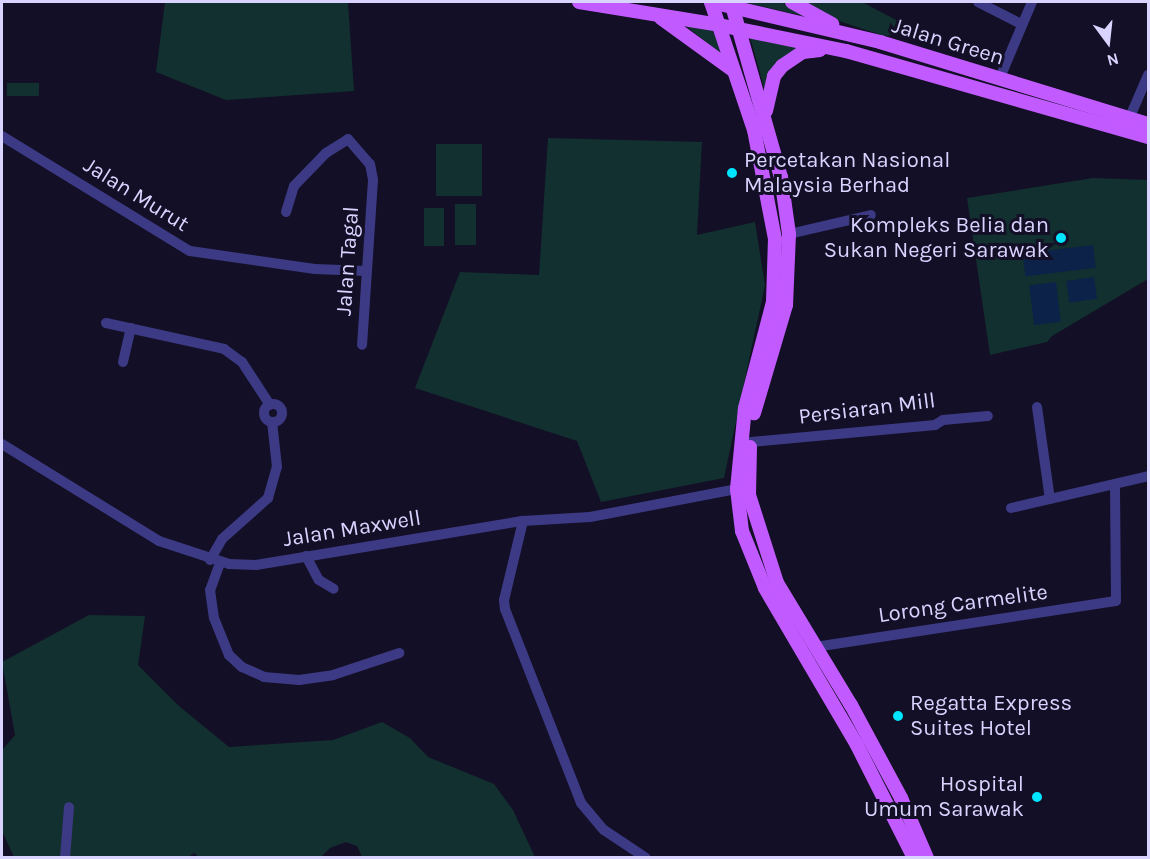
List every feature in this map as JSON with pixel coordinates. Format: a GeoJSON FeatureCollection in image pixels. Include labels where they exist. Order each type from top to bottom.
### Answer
{"type":"FeatureCollection","features":[{"type":"Feature","properties":{"kind":"main road","name":"Jalan Green"},"geometry":{"type":"LineString","coordinates":[[579,2],[651,12],[846,51],[1149,137]]}},
{"type":"Feature","properties":{"kind":"main road","name":"Jalan Green"},"geometry":{"type":"LineString","coordinates":[[711,2],[732,4],[880,42],[1149,124]]}},
{"type":"Feature","properties":{"kind":"main road"},"geometry":{"type":"LineString","coordinates":[[711,2],[734,71],[765,180],[776,274],[773,302],[745,408],[736,489],[742,531],[765,588],[857,745],[914,858]]}},
{"type":"Feature","properties":{"kind":"main road"},"geometry":{"type":"LineString","coordinates":[[792,2],[823,21],[880,42]]}},
{"type":"Feature","properties":{"kind":"main road"},"geometry":{"type":"LineString","coordinates":[[732,4],[741,29],[781,177],[789,234],[786,305],[754,408],[750,495],[756,526],[777,583],[901,798],[927,858]]}},
{"type":"Feature","properties":{"kind":"main road"},"geometry":{"type":"LineString","coordinates":[[651,12],[679,28],[734,71]]}},
{"type":"Feature","properties":{"kind":"main road"},"geometry":{"type":"LineString","coordinates":[[766,122],[767,97],[782,66],[803,52],[846,51]]}},
{"type":"Feature","properties":{"kind":"street"},"geometry":{"type":"LineString","coordinates":[[978,2],[1021,24]]}},
{"type":"Feature","properties":{"kind":"street"},"geometry":{"type":"LineString","coordinates":[[999,80],[1032,2]]}},
{"type":"Feature","properties":{"kind":"street"},"geometry":{"type":"LineString","coordinates":[[1129,119],[1149,75]]}},
{"type":"Feature","properties":{"kind":"street","name":"Jalan Murut"},"geometry":{"type":"LineString","coordinates":[[2,136],[190,251],[315,269],[366,271]]}},
{"type":"Feature","properties":{"kind":"street","name":"Jalan Tagal"},"geometry":{"type":"LineString","coordinates":[[286,212],[294,186],[326,153],[348,139],[370,164],[373,180],[362,345]]}},
{"type":"Feature","properties":{"kind":"street"},"geometry":{"type":"LineString","coordinates":[[789,234],[871,215]]}},
{"type":"Feature","properties":{"kind":"street"},"geometry":{"type":"LineString","coordinates":[[106,323],[224,349],[242,362],[270,405],[264,413],[272,422],[277,467],[268,498],[222,539],[210,590],[214,618],[229,655],[242,667],[264,677],[299,680],[333,675],[399,653]]}},
{"type":"Feature","properties":{"kind":"street"},"geometry":{"type":"LineString","coordinates":[[123,362],[130,328]]}},
{"type":"Feature","properties":{"kind":"street"},"geometry":{"type":"LineString","coordinates":[[1037,407],[1050,499]]}},
{"type":"Feature","properties":{"kind":"street","name":"Persiaran Mill"},"geometry":{"type":"LineString","coordinates":[[751,442],[935,425],[943,420],[988,416]]}},
{"type":"Feature","properties":{"kind":"street","name":"Jalan Maxwell"},"geometry":{"type":"LineString","coordinates":[[2,444],[159,541],[215,562],[256,565],[523,522],[590,517],[736,489]]}},
{"type":"Feature","properties":{"kind":"street"},"geometry":{"type":"LineString","coordinates":[[1011,508],[1149,476]]}},
{"type":"Feature","properties":{"kind":"street","name":"Lorong Carmelite"},"geometry":{"type":"LineString","coordinates":[[815,647],[1116,601],[1115,484]]}},
{"type":"Feature","properties":{"kind":"street"},"geometry":{"type":"LineString","coordinates":[[523,522],[504,600],[505,609],[581,803],[604,830],[646,858]]}},
{"type":"Feature","properties":{"kind":"street"},"geometry":{"type":"LineString","coordinates":[[306,556],[319,580],[334,590]]}},
{"type":"Feature","properties":{"kind":"street"},"geometry":{"type":"LineString","coordinates":[[66,858],[69,807]]}},
{"type":"Feature","properties":{"kind":"green space"},"geometry":{"type":"Polygon","coordinates":[[[165,2],[348,2],[354,91],[226,100],[156,72],[165,2]]]}},
{"type":"Feature","properties":{"kind":"green space"},"geometry":{"type":"Polygon","coordinates":[[[744,2],[781,2],[808,17],[744,2]]]}},
{"type":"Feature","properties":{"kind":"green space"},"geometry":{"type":"Polygon","coordinates":[[[805,2],[862,2],[900,22],[905,33],[884,36],[833,19],[805,2]]]}},
{"type":"Feature","properties":{"kind":"green space"},"geometry":{"type":"Polygon","coordinates":[[[683,24],[711,27],[723,55],[683,24]]]}},
{"type":"Feature","properties":{"kind":"green space"},"geometry":{"type":"Polygon","coordinates":[[[750,37],[800,48],[775,63],[764,88],[750,37]]]}},
{"type":"Feature","properties":{"kind":"green space"},"geometry":{"type":"Polygon","coordinates":[[[7,83],[39,83],[39,96],[7,96],[7,83]]]}},
{"type":"Feature","properties":{"kind":"green space"},"geometry":{"type":"Polygon","coordinates":[[[548,138],[702,142],[697,235],[755,222],[765,285],[724,478],[601,502],[577,441],[415,388],[460,272],[539,275],[548,138]]]}},
{"type":"Feature","properties":{"kind":"green space"},"geometry":{"type":"Polygon","coordinates":[[[436,144],[482,144],[482,196],[436,196],[436,144]]]}},
{"type":"Feature","properties":{"kind":"green space","name":"Kompleks Belia dan Sukan Negeri Sarawak"},"geometry":{"type":"Polygon","coordinates":[[[1093,178],[1148,180],[1148,279],[1052,336],[1047,342],[990,355],[967,198],[1093,178]]]}},
{"type":"Feature","properties":{"kind":"green space"},"geometry":{"type":"Polygon","coordinates":[[[455,204],[476,204],[476,245],[455,245],[455,204]]]}},
{"type":"Feature","properties":{"kind":"green space"},"geometry":{"type":"Polygon","coordinates":[[[424,208],[444,208],[444,246],[424,246],[424,208]]]}},
{"type":"Feature","properties":{"kind":"green space"},"geometry":{"type":"Polygon","coordinates":[[[89,615],[145,616],[138,665],[179,706],[229,747],[333,740],[382,722],[410,738],[428,757],[494,784],[513,810],[535,857],[362,857],[357,846],[346,842],[330,848],[320,858],[200,858],[194,853],[187,858],[14,857],[2,831],[2,750],[15,735],[2,662],[89,615]]]}},
{"type":"Feature","properties":{"kind":"water"},"geometry":{"type":"Polygon","coordinates":[[[1093,245],[1096,268],[1025,276],[1023,254],[1093,245]]]}},
{"type":"Feature","properties":{"kind":"water"},"geometry":{"type":"Polygon","coordinates":[[[1094,277],[1097,299],[1069,303],[1066,281],[1094,277]]]}},
{"type":"Feature","properties":{"kind":"water"},"geometry":{"type":"Polygon","coordinates":[[[1056,282],[1061,322],[1034,325],[1029,285],[1056,282]]]}},
{"type":"Feature","properties":{"kind":"place","name":"Percetakan Nasional Malaysia Berhad"},"geometry":{"type":"Point","coordinates":[732,173]}},
{"type":"Feature","properties":{"kind":"place","name":"Kompleks Belia dan Sukan Negeri Sarawak"},"geometry":{"type":"Point","coordinates":[1061,238]}},
{"type":"Feature","properties":{"kind":"place","name":"Regatta Express Suites Hotel"},"geometry":{"type":"Point","coordinates":[898,716]}},
{"type":"Feature","properties":{"kind":"place","name":"Hospital Umum Sarawak"},"geometry":{"type":"Point","coordinates":[1037,797]}}]}
